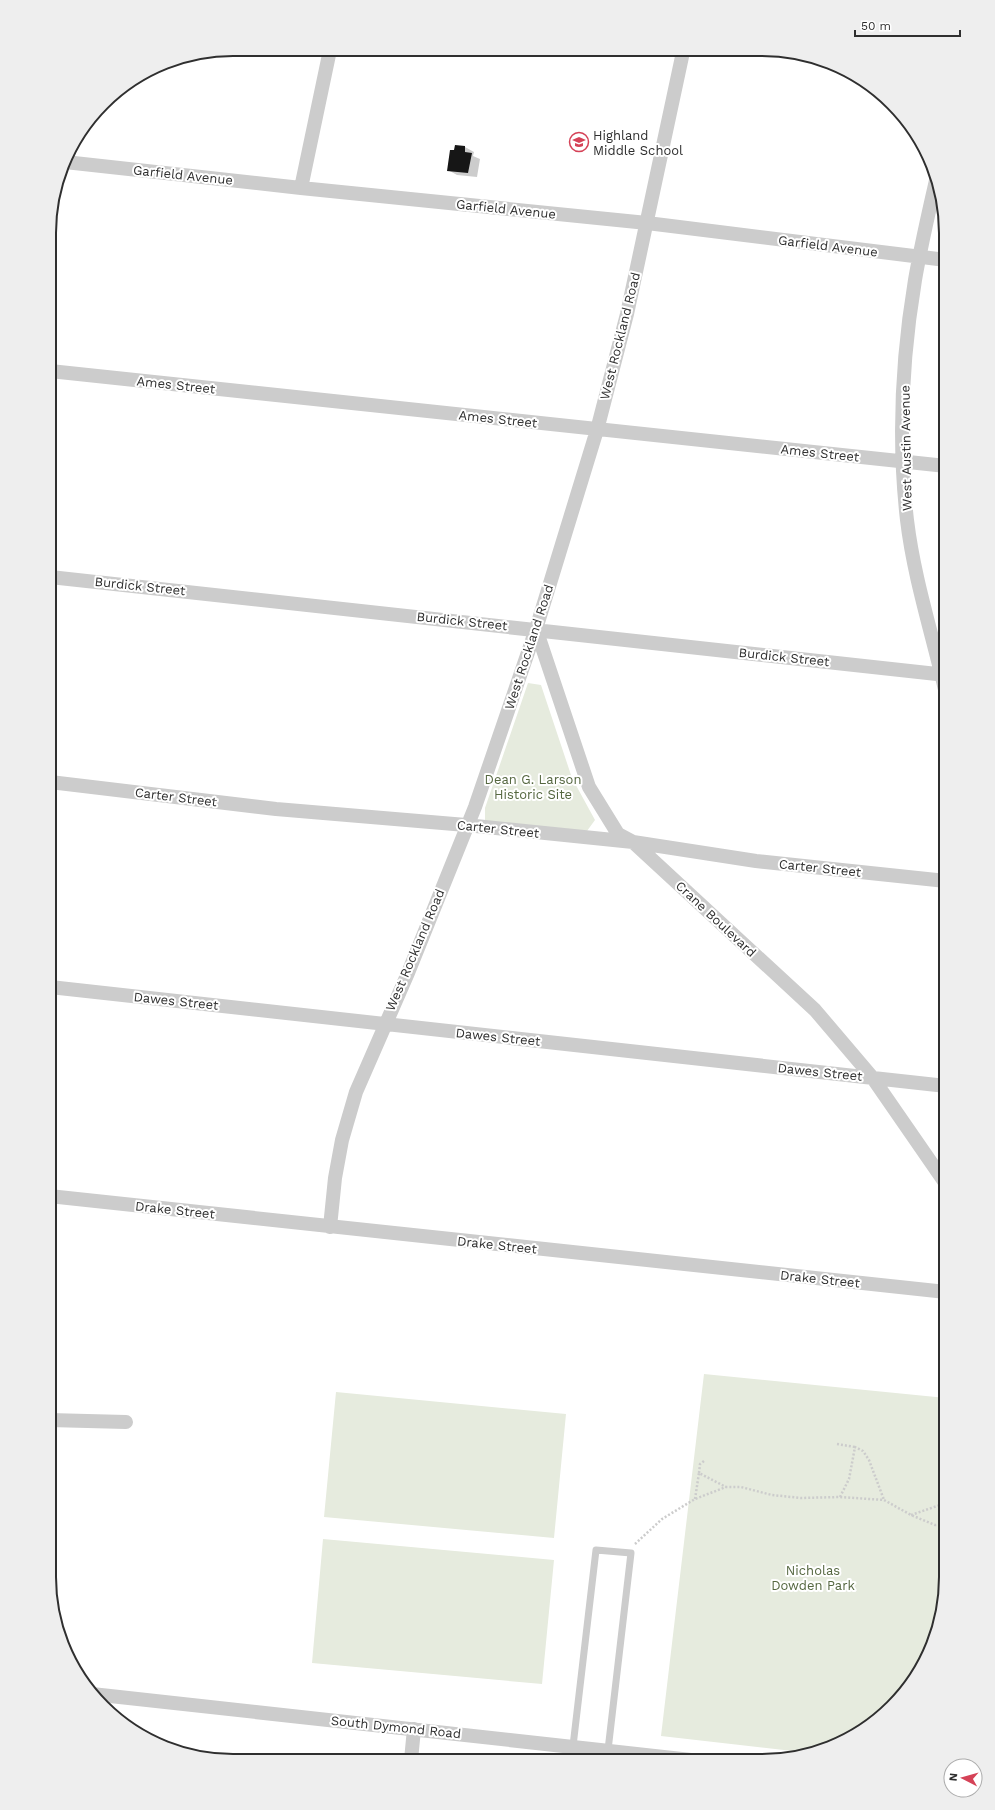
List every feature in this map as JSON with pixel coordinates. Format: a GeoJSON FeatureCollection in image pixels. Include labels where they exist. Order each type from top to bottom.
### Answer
{"type":"FeatureCollection","features":[{"type":"Feature","properties":{"kind":"street"},"geometry":{"type":"LineString","coordinates":[[301,188],[329,56]]}},
{"type":"Feature","properties":{"kind":"street","name":"West Rockland Road"},"geometry":{"type":"LineString","coordinates":[[330,1227],[335,1178],[342,1140],[356,1092],[384,1024],[408,973],[466,825],[475,807],[536,629],[596,430],[627,314],[682,56]]}},
{"type":"Feature","properties":{"kind":"street","name":"Garfield Avenue"},"geometry":{"type":"LineString","coordinates":[[70,163],[301,188],[647,223],[939,259]]}},
{"type":"Feature","properties":{"kind":"street","name":"West Austin Avenue"},"geometry":{"type":"LineString","coordinates":[[934,191],[920,258],[906,342],[902,411],[907,520],[917,577],[939,657]]}},
{"type":"Feature","properties":{"kind":"street","name":"Ames Street"},"geometry":{"type":"LineString","coordinates":[[56,372],[939,465]]}},
{"type":"Feature","properties":{"kind":"street","name":"Burdick Street"},"geometry":{"type":"LineString","coordinates":[[56,578],[536,629],[939,674]]}},
{"type":"Feature","properties":{"kind":"street","name":"Crane Boulevard"},"geometry":{"type":"LineString","coordinates":[[536,629],[589,787],[618,834],[633,842],[815,1010],[872,1077],[939,1174]]}},
{"type":"Feature","properties":{"kind":"street","name":"Carter Street"},"geometry":{"type":"LineString","coordinates":[[56,783],[276,809],[466,825],[633,842],[756,861],[939,880]]}},
{"type":"Feature","properties":{"kind":"street","name":"Dawes Street"},"geometry":{"type":"LineString","coordinates":[[56,988],[939,1085]]}},
{"type":"Feature","properties":{"kind":"street","name":"Drake Street"},"geometry":{"type":"LineString","coordinates":[[56,1197],[939,1291]]}},
{"type":"Feature","properties":{"kind":"street"},"geometry":{"type":"LineString","coordinates":[[56,1420],[126,1422]]}},
{"type":"Feature","properties":{"kind":"street","name":"South Dymond Road"},"geometry":{"type":"LineString","coordinates":[[101,1695],[573,1746],[611,1754]]}},
{"type":"Feature","properties":{"kind":"street"},"geometry":{"type":"LineString","coordinates":[[412,1754],[414,1729]]}},
{"type":"Feature","properties":{"kind":"lane"},"geometry":{"type":"LineString","coordinates":[[573,1746],[596,1550],[631,1553],[611,1754]]}},
{"type":"Feature","properties":{"kind":"path"},"geometry":{"type":"LineString","coordinates":[[837,1444],[855,1447],[863,1451],[869,1460],[884,1500]]}},
{"type":"Feature","properties":{"kind":"path"},"geometry":{"type":"LineString","coordinates":[[840,1497],[849,1479],[855,1447]]}},
{"type":"Feature","properties":{"kind":"path"},"geometry":{"type":"LineString","coordinates":[[695,1499],[700,1464],[704,1461]]}},
{"type":"Feature","properties":{"kind":"path"},"geometry":{"type":"LineString","coordinates":[[699,1473],[726,1487]]}},
{"type":"Feature","properties":{"kind":"path"},"geometry":{"type":"LineString","coordinates":[[631,1553],[632,1547],[662,1519],[695,1499],[726,1487],[741,1487],[772,1495],[801,1498],[840,1497],[884,1500],[911,1515],[935,1525],[939,1525]]}},
{"type":"Feature","properties":{"kind":"path"},"geometry":{"type":"LineString","coordinates":[[911,1515],[939,1505]]}},
{"type":"Feature","properties":{"kind":"green space","name":"Dean G. Larson Historic Site"},"geometry":{"type":"Polygon","coordinates":[[[528,683],[541,685],[572,778],[595,820],[587,831],[485,821],[485,808],[528,683]]]}},
{"type":"Feature","properties":{"kind":"green space","name":"Nicholas Dowden Park"},"geometry":{"type":"Polygon","coordinates":[[[704,1374],[939,1397],[939,1589],[936,1612],[926,1645],[903,1685],[879,1710],[861,1724],[830,1741],[797,1751],[661,1736],[704,1374]]]}},
{"type":"Feature","properties":{"kind":"green space"},"geometry":{"type":"Polygon","coordinates":[[[336,1392],[566,1414],[554,1538],[324,1517],[336,1392]]]}},
{"type":"Feature","properties":{"kind":"green space"},"geometry":{"type":"Polygon","coordinates":[[[323,1539],[554,1560],[542,1684],[312,1663],[323,1539]]]}},
{"type":"Feature","properties":{"kind":"building"},"geometry":{"type":"Polygon","coordinates":[[[455,145],[465,146],[465,152],[472,153],[468,173],[447,171],[450,150],[454,150],[455,145]]]}},
{"type":"Feature","properties":{"kind":"place","name":"Highland Middle School"},"geometry":{"type":"Point","coordinates":[579,142]}}]}
